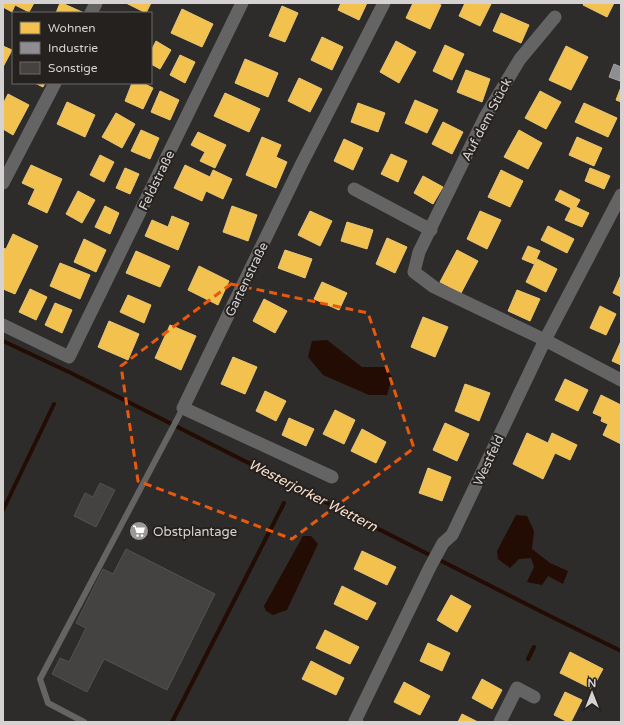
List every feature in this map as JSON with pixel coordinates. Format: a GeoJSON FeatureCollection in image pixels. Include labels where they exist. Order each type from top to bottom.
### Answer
{"type":"FeatureCollection","features":[{"type":"Feature","properties":{"kind":"street"},"geometry":{"type":"LineString","coordinates":[[92,12],[96,3]]}},
{"type":"Feature","properties":{"kind":"street","name":"Feldstraße"},"geometry":{"type":"LineString","coordinates":[[3,325],[69,357],[242,3]]}},
{"type":"Feature","properties":{"kind":"street","name":"Gartenstraße"},"geometry":{"type":"LineString","coordinates":[[182,411],[301,165],[384,3]]}},
{"type":"Feature","properties":{"kind":"street","name":"Auf dem Stück"},"geometry":{"type":"LineString","coordinates":[[545,340],[434,287],[414,272],[419,252],[485,116],[520,59],[555,17]]}},
{"type":"Feature","properties":{"kind":"street"},"geometry":{"type":"LineString","coordinates":[[3,183],[54,84]]}},
{"type":"Feature","properties":{"kind":"street"},"geometry":{"type":"LineString","coordinates":[[354,189],[431,230]]}},
{"type":"Feature","properties":{"kind":"street","name":"Westfeld"},"geometry":{"type":"LineString","coordinates":[[357,722],[355,721],[430,567],[443,543],[452,535],[545,340],[621,195]]}},
{"type":"Feature","properties":{"kind":"street"},"geometry":{"type":"LineString","coordinates":[[545,340],[621,380]]}},
{"type":"Feature","properties":{"kind":"street"},"geometry":{"type":"LineString","coordinates":[[182,411],[332,478]]}},
{"type":"Feature","properties":{"kind":"street"},"geometry":{"type":"LineString","coordinates":[[500,722],[517,688],[534,697]]}},
{"type":"Feature","properties":{"kind":"lane"},"geometry":{"type":"LineString","coordinates":[[84,722],[48,703],[40,679],[182,411]]}},
{"type":"Feature","properties":{"kind":"highlighted area"},"geometry":{"type":"Polygon","coordinates":[[[231,284],[368,313],[414,448],[292,539],[138,481],[121,366],[231,284]]]}},
{"type":"Feature","properties":{"kind":"shaded area"},"geometry":{"type":"Polygon","coordinates":[[[327,340],[362,367],[386,367],[392,377],[387,395],[369,395],[323,375],[308,357],[312,341],[327,340]]]}},
{"type":"Feature","properties":{"kind":"shaded area"},"geometry":{"type":"Polygon","coordinates":[[[516,515],[527,516],[534,531],[532,549],[550,563],[568,571],[563,584],[548,576],[542,585],[527,582],[534,567],[531,558],[519,559],[510,568],[498,559],[497,551],[516,515]]]}},
{"type":"Feature","properties":{"kind":"shaded area"},"geometry":{"type":"Polygon","coordinates":[[[303,536],[311,536],[318,544],[287,610],[273,615],[266,611],[264,606],[303,536]]]}},
{"type":"Feature","properties":{"kind":"building: Wohnen"},"geometry":{"type":"Polygon","coordinates":[[[3,3],[34,3],[29,12],[15,5],[12,12],[3,7],[3,3]]]}},
{"type":"Feature","properties":{"kind":"building: Wohnen"},"geometry":{"type":"Polygon","coordinates":[[[60,3],[62,3],[82,12],[56,12],[60,3]]]}},
{"type":"Feature","properties":{"kind":"building: Wohnen"},"geometry":{"type":"Polygon","coordinates":[[[126,3],[151,3],[146,12],[126,3]]]}},
{"type":"Feature","properties":{"kind":"building: Wohnen"},"geometry":{"type":"Polygon","coordinates":[[[341,3],[367,3],[359,20],[338,10],[341,3]]]}},
{"type":"Feature","properties":{"kind":"building: Wohnen"},"geometry":{"type":"Polygon","coordinates":[[[413,3],[436,3],[441,5],[430,29],[406,18],[413,3]]]}},
{"type":"Feature","properties":{"kind":"building: Wohnen"},"geometry":{"type":"Polygon","coordinates":[[[465,3],[491,4],[480,26],[459,16],[465,3]]]}},
{"type":"Feature","properties":{"kind":"building: Wohnen"},"geometry":{"type":"Polygon","coordinates":[[[584,3],[614,3],[607,17],[583,5],[584,3]]]}},
{"type":"Feature","properties":{"kind":"building: Wohnen"},"geometry":{"type":"Polygon","coordinates":[[[282,6],[298,13],[285,42],[269,36],[282,6]]]}},
{"type":"Feature","properties":{"kind":"building: Wohnen"},"geometry":{"type":"Polygon","coordinates":[[[182,9],[213,24],[202,47],[171,33],[182,9]]]}},
{"type":"Feature","properties":{"kind":"building: Wohnen"},"geometry":{"type":"Polygon","coordinates":[[[501,13],[529,25],[521,43],[493,31],[501,13]]]}},
{"type":"Feature","properties":{"kind":"building: Wohnen"},"geometry":{"type":"Polygon","coordinates":[[[322,37],[343,47],[332,70],[311,60],[322,37]]]}},
{"type":"Feature","properties":{"kind":"building: Wohnen"},"geometry":{"type":"Polygon","coordinates":[[[156,41],[171,50],[160,69],[152,65],[152,49],[156,41]]]}},
{"type":"Feature","properties":{"kind":"building: Wohnen"},"geometry":{"type":"Polygon","coordinates":[[[396,41],[416,52],[399,83],[380,72],[396,41]]]}},
{"type":"Feature","properties":{"kind":"building: Wohnen"},"geometry":{"type":"Polygon","coordinates":[[[445,45],[464,54],[452,80],[433,71],[445,45]]]}},
{"type":"Feature","properties":{"kind":"building: Wohnen"},"geometry":{"type":"Polygon","coordinates":[[[3,46],[12,50],[3,67],[3,46]]]}},
{"type":"Feature","properties":{"kind":"building: Wohnen"},"geometry":{"type":"Polygon","coordinates":[[[566,46],[588,57],[571,90],[549,80],[566,46]]]}},
{"type":"Feature","properties":{"kind":"building: Wohnen"},"geometry":{"type":"Polygon","coordinates":[[[180,55],[195,62],[185,83],[170,75],[180,55]]]}},
{"type":"Feature","properties":{"kind":"building: Wohnen"},"geometry":{"type":"Polygon","coordinates":[[[245,59],[278,73],[268,97],[235,83],[245,59]]]}},
{"type":"Feature","properties":{"kind":"building: Wohnen"},"geometry":{"type":"Polygon","coordinates":[[[466,70],[490,79],[482,102],[457,92],[466,70]]]}},
{"type":"Feature","properties":{"kind":"building: Wohnen"},"geometry":{"type":"Polygon","coordinates":[[[299,78],[322,89],[310,112],[288,101],[299,78]]]}},
{"type":"Feature","properties":{"kind":"building: Wohnen"},"geometry":{"type":"Polygon","coordinates":[[[37,84],[44,84],[43,87],[37,84]]]}},
{"type":"Feature","properties":{"kind":"building: Wohnen"},"geometry":{"type":"Polygon","coordinates":[[[132,84],[145,84],[153,88],[143,109],[125,101],[132,84]]]}},
{"type":"Feature","properties":{"kind":"building: Wohnen"},"geometry":{"type":"Polygon","coordinates":[[[621,87],[621,102],[616,100],[621,87]]]}},
{"type":"Feature","properties":{"kind":"building: Wohnen"},"geometry":{"type":"Polygon","coordinates":[[[160,91],[179,100],[170,120],[151,112],[160,91]]]}},
{"type":"Feature","properties":{"kind":"building: Wohnen"},"geometry":{"type":"Polygon","coordinates":[[[540,91],[561,102],[546,129],[525,118],[540,91]]]}},
{"type":"Feature","properties":{"kind":"building: Wohnen"},"geometry":{"type":"Polygon","coordinates":[[[225,93],[260,109],[249,132],[214,116],[225,93]]]}},
{"type":"Feature","properties":{"kind":"building: Wohnen"},"geometry":{"type":"Polygon","coordinates":[[[8,94],[29,105],[13,135],[3,129],[3,104],[8,94]]]}},
{"type":"Feature","properties":{"kind":"building: Wohnen"},"geometry":{"type":"Polygon","coordinates":[[[415,100],[438,110],[427,133],[405,123],[415,100]]]}},
{"type":"Feature","properties":{"kind":"building: Wohnen"},"geometry":{"type":"Polygon","coordinates":[[[67,102],[95,115],[85,137],[57,124],[67,102]]]}},
{"type":"Feature","properties":{"kind":"building: Wohnen"},"geometry":{"type":"Polygon","coordinates":[[[358,103],[385,113],[378,132],[351,122],[358,103]]]}},
{"type":"Feature","properties":{"kind":"building: Wohnen"},"geometry":{"type":"Polygon","coordinates":[[[584,103],[617,118],[608,137],[575,122],[584,103]]]}},
{"type":"Feature","properties":{"kind":"building: Wohnen"},"geometry":{"type":"Polygon","coordinates":[[[116,113],[135,124],[122,148],[102,137],[116,113]]]}},
{"type":"Feature","properties":{"kind":"building: Wohnen"},"geometry":{"type":"Polygon","coordinates":[[[443,122],[463,132],[452,154],[432,144],[443,122]]]}},
{"type":"Feature","properties":{"kind":"building: Wohnen"},"geometry":{"type":"Polygon","coordinates":[[[141,130],[159,138],[150,159],[131,151],[141,130]]]}},
{"type":"Feature","properties":{"kind":"building: Wohnen"},"geometry":{"type":"Polygon","coordinates":[[[519,130],[542,143],[528,169],[504,157],[519,130]]]}},
{"type":"Feature","properties":{"kind":"building: Wohnen"},"geometry":{"type":"Polygon","coordinates":[[[198,132],[226,145],[215,168],[200,161],[205,152],[191,145],[198,132]]]}},
{"type":"Feature","properties":{"kind":"building: Wohnen"},"geometry":{"type":"Polygon","coordinates":[[[262,137],[281,145],[276,157],[287,162],[276,188],[246,175],[262,137]]]}},
{"type":"Feature","properties":{"kind":"building: Wohnen"},"geometry":{"type":"Polygon","coordinates":[[[577,137],[602,148],[594,166],[569,155],[577,137]]]}},
{"type":"Feature","properties":{"kind":"building: Wohnen"},"geometry":{"type":"Polygon","coordinates":[[[344,139],[363,148],[353,170],[334,161],[344,139]]]}},
{"type":"Feature","properties":{"kind":"building: Wohnen"},"geometry":{"type":"Polygon","coordinates":[[[391,154],[407,161],[398,182],[381,174],[391,154]]]}},
{"type":"Feature","properties":{"kind":"building: Wohnen"},"geometry":{"type":"Polygon","coordinates":[[[100,155],[114,162],[104,182],[90,175],[100,155]]]}},
{"type":"Feature","properties":{"kind":"building: Wohnen"},"geometry":{"type":"Polygon","coordinates":[[[31,165],[62,179],[47,213],[28,204],[35,189],[22,183],[31,165]]]}},
{"type":"Feature","properties":{"kind":"building: Wohnen"},"geometry":{"type":"Polygon","coordinates":[[[185,165],[210,177],[213,170],[232,179],[223,199],[206,191],[202,201],[174,188],[185,165]]]}},
{"type":"Feature","properties":{"kind":"building: Wohnen"},"geometry":{"type":"Polygon","coordinates":[[[125,168],[139,174],[130,194],[116,188],[125,168]]]}},
{"type":"Feature","properties":{"kind":"building: Wohnen"},"geometry":{"type":"Polygon","coordinates":[[[590,168],[610,176],[604,189],[585,181],[590,168]]]}},
{"type":"Feature","properties":{"kind":"building: Wohnen"},"geometry":{"type":"Polygon","coordinates":[[[501,170],[523,181],[510,207],[488,197],[501,170]]]}},
{"type":"Feature","properties":{"kind":"building: Wohnen"},"geometry":{"type":"Polygon","coordinates":[[[423,176],[443,187],[433,204],[414,193],[423,176]]]}},
{"type":"Feature","properties":{"kind":"building: Wohnen"},"geometry":{"type":"Polygon","coordinates":[[[560,190],[580,200],[576,207],[589,213],[582,227],[565,220],[571,208],[555,200],[560,190]]]}},
{"type":"Feature","properties":{"kind":"building: Wohnen"},"geometry":{"type":"Polygon","coordinates":[[[78,191],[95,200],[82,223],[66,214],[78,191]]]}},
{"type":"Feature","properties":{"kind":"building: Wohnen"},"geometry":{"type":"Polygon","coordinates":[[[105,206],[119,213],[110,234],[95,227],[105,206]]]}},
{"type":"Feature","properties":{"kind":"building: Wohnen"},"geometry":{"type":"Polygon","coordinates":[[[232,206],[257,215],[248,241],[223,232],[232,206]]]}},
{"type":"Feature","properties":{"kind":"building: Wohnen"},"geometry":{"type":"Polygon","coordinates":[[[310,211],[332,221],[320,246],[298,235],[310,211]]]}},
{"type":"Feature","properties":{"kind":"building: Wohnen"},"geometry":{"type":"Polygon","coordinates":[[[480,211],[501,220],[487,249],[467,239],[480,211]]]}},
{"type":"Feature","properties":{"kind":"building: Wohnen"},"geometry":{"type":"Polygon","coordinates":[[[172,216],[189,223],[178,250],[145,236],[152,220],[168,227],[172,216]]]}},
{"type":"Feature","properties":{"kind":"building: Wohnen"},"geometry":{"type":"Polygon","coordinates":[[[347,222],[373,230],[367,249],[341,241],[347,222]]]}},
{"type":"Feature","properties":{"kind":"building: Wohnen"},"geometry":{"type":"Polygon","coordinates":[[[548,226],[574,239],[567,253],[541,240],[548,226]]]}},
{"type":"Feature","properties":{"kind":"building: Wohnen"},"geometry":{"type":"Polygon","coordinates":[[[13,234],[38,246],[15,294],[3,289],[3,248],[6,249],[13,234]]]}},
{"type":"Feature","properties":{"kind":"building: Wohnen"},"geometry":{"type":"Polygon","coordinates":[[[387,238],[407,247],[395,273],[376,264],[387,238]]]}},
{"type":"Feature","properties":{"kind":"building: Wohnen"},"geometry":{"type":"Polygon","coordinates":[[[84,239],[106,250],[96,272],[74,262],[84,239]]]}},
{"type":"Feature","properties":{"kind":"building: Wohnen"},"geometry":{"type":"Polygon","coordinates":[[[528,246],[540,251],[534,264],[522,259],[528,246]]]}},
{"type":"Feature","properties":{"kind":"building: Wohnen"},"geometry":{"type":"Polygon","coordinates":[[[285,250],[312,259],[305,278],[278,268],[285,250]]]}},
{"type":"Feature","properties":{"kind":"building: Wohnen"},"geometry":{"type":"Polygon","coordinates":[[[457,250],[478,261],[461,293],[440,282],[457,250]]]}},
{"type":"Feature","properties":{"kind":"building: Wohnen"},"geometry":{"type":"Polygon","coordinates":[[[136,251],[170,266],[160,287],[126,273],[136,251]]]}},
{"type":"Feature","properties":{"kind":"building: Wohnen"},"geometry":{"type":"Polygon","coordinates":[[[537,259],[557,269],[546,292],[526,282],[537,259]]]}},
{"type":"Feature","properties":{"kind":"building: Wohnen"},"geometry":{"type":"Polygon","coordinates":[[[60,263],[90,275],[80,299],[50,286],[60,263]]]}},
{"type":"Feature","properties":{"kind":"building: Wohnen"},"geometry":{"type":"Polygon","coordinates":[[[199,266],[229,281],[218,305],[188,290],[199,266]]]}},
{"type":"Feature","properties":{"kind":"building: Wohnen"},"geometry":{"type":"Polygon","coordinates":[[[621,275],[621,297],[613,293],[621,275]]]}},
{"type":"Feature","properties":{"kind":"building: Wohnen"},"geometry":{"type":"Polygon","coordinates":[[[322,282],[347,293],[339,310],[314,299],[322,282]]]}},
{"type":"Feature","properties":{"kind":"building: Wohnen"},"geometry":{"type":"Polygon","coordinates":[[[30,289],[47,297],[36,320],[19,312],[30,289]]]}},
{"type":"Feature","properties":{"kind":"building: Wohnen"},"geometry":{"type":"Polygon","coordinates":[[[517,290],[540,299],[530,321],[508,311],[517,290]]]}},
{"type":"Feature","properties":{"kind":"building: Wohnen"},"geometry":{"type":"Polygon","coordinates":[[[128,295],[151,305],[144,323],[120,312],[128,295]]]}},
{"type":"Feature","properties":{"kind":"building: Wohnen"},"geometry":{"type":"Polygon","coordinates":[[[264,299],[287,311],[275,333],[253,321],[264,299]]]}},
{"type":"Feature","properties":{"kind":"building: Wohnen"},"geometry":{"type":"Polygon","coordinates":[[[55,303],[72,310],[62,333],[45,325],[55,303]]]}},
{"type":"Feature","properties":{"kind":"building: Wohnen"},"geometry":{"type":"Polygon","coordinates":[[[600,306],[616,314],[606,335],[590,328],[600,306]]]}},
{"type":"Feature","properties":{"kind":"building: Wohnen"},"geometry":{"type":"Polygon","coordinates":[[[423,317],[448,327],[435,357],[411,347],[423,317]]]}},
{"type":"Feature","properties":{"kind":"building: Wohnen"},"geometry":{"type":"Polygon","coordinates":[[[109,321],[139,334],[128,360],[98,347],[109,321]]]}},
{"type":"Feature","properties":{"kind":"building: Wohnen"},"geometry":{"type":"Polygon","coordinates":[[[170,325],[196,336],[181,370],[155,358],[170,325]]]}},
{"type":"Feature","properties":{"kind":"building: Wohnen"},"geometry":{"type":"Polygon","coordinates":[[[621,341],[621,365],[612,361],[621,341]]]}},
{"type":"Feature","properties":{"kind":"building: Wohnen"},"geometry":{"type":"Polygon","coordinates":[[[233,357],[257,367],[245,394],[221,384],[233,357]]]}},
{"type":"Feature","properties":{"kind":"building: Wohnen"},"geometry":{"type":"Polygon","coordinates":[[[565,379],[588,390],[578,411],[555,400],[565,379]]]}},
{"type":"Feature","properties":{"kind":"building: Wohnen"},"geometry":{"type":"Polygon","coordinates":[[[465,384],[490,393],[479,421],[455,411],[465,384]]]}},
{"type":"Feature","properties":{"kind":"building: Wohnen"},"geometry":{"type":"Polygon","coordinates":[[[265,391],[286,401],[276,421],[256,411],[265,391]]]}},
{"type":"Feature","properties":{"kind":"building: Wohnen"},"geometry":{"type":"Polygon","coordinates":[[[601,395],[621,405],[621,444],[603,435],[608,424],[601,421],[602,417],[593,413],[601,395]]]}},
{"type":"Feature","properties":{"kind":"building: Wohnen"},"geometry":{"type":"Polygon","coordinates":[[[335,410],[355,420],[344,444],[323,434],[335,410]]]}},
{"type":"Feature","properties":{"kind":"building: Wohnen"},"geometry":{"type":"Polygon","coordinates":[[[289,418],[314,429],[306,446],[282,435],[289,418]]]}},
{"type":"Feature","properties":{"kind":"building: Wohnen"},"geometry":{"type":"Polygon","coordinates":[[[445,423],[469,434],[457,461],[433,450],[445,423]]]}},
{"type":"Feature","properties":{"kind":"building: Wohnen"},"geometry":{"type":"Polygon","coordinates":[[[362,429],[386,442],[376,463],[351,451],[362,429]]]}},
{"type":"Feature","properties":{"kind":"building: Wohnen"},"geometry":{"type":"Polygon","coordinates":[[[527,433],[548,443],[552,433],[577,445],[570,460],[555,453],[543,479],[513,464],[527,433]]]}},
{"type":"Feature","properties":{"kind":"building: Wohnen"},"geometry":{"type":"Polygon","coordinates":[[[428,468],[451,477],[442,501],[419,493],[428,468]]]}},
{"type":"Feature","properties":{"kind":"building: Wohnen"},"geometry":{"type":"Polygon","coordinates":[[[362,551],[396,567],[387,585],[354,569],[362,551]]]}},
{"type":"Feature","properties":{"kind":"building: Wohnen"},"geometry":{"type":"Polygon","coordinates":[[[342,586],[376,603],[367,620],[334,604],[342,586]]]}},
{"type":"Feature","properties":{"kind":"building: Wohnen"},"geometry":{"type":"Polygon","coordinates":[[[451,595],[471,606],[457,632],[437,620],[451,595]]]}},
{"type":"Feature","properties":{"kind":"building: Wohnen"},"geometry":{"type":"Polygon","coordinates":[[[325,630],[359,647],[350,664],[316,648],[325,630]]]}},
{"type":"Feature","properties":{"kind":"building: Wohnen"},"geometry":{"type":"Polygon","coordinates":[[[428,643],[450,653],[442,671],[420,661],[428,643]]]}},
{"type":"Feature","properties":{"kind":"building: Wohnen"},"geometry":{"type":"Polygon","coordinates":[[[570,652],[603,669],[592,689],[560,673],[570,652]]]}},
{"type":"Feature","properties":{"kind":"building: Wohnen"},"geometry":{"type":"Polygon","coordinates":[[[311,661],[344,678],[336,695],[302,679],[311,661]]]}},
{"type":"Feature","properties":{"kind":"building: Wohnen"},"geometry":{"type":"Polygon","coordinates":[[[482,679],[502,690],[492,709],[472,698],[482,679]]]}},
{"type":"Feature","properties":{"kind":"building: Wohnen"},"geometry":{"type":"Polygon","coordinates":[[[404,682],[430,696],[420,715],[394,702],[404,682]]]}},
{"type":"Feature","properties":{"kind":"building: Wohnen"},"geometry":{"type":"Polygon","coordinates":[[[565,692],[582,700],[571,722],[554,715],[565,692]]]}},
{"type":"Feature","properties":{"kind":"building: Wohnen"},"geometry":{"type":"Polygon","coordinates":[[[462,714],[478,722],[458,722],[462,714]]]}},
{"type":"Feature","properties":{"kind":"building: Industrie"},"geometry":{"type":"Polygon","coordinates":[[[614,64],[621,67],[620,81],[609,77],[614,64]]]}},
{"type":"Feature","properties":{"kind":"building: Sonstige"},"geometry":{"type":"Polygon","coordinates":[[[100,483],[115,490],[96,527],[74,516],[85,493],[93,497],[100,483]]]}},
{"type":"Feature","properties":{"kind":"building: Sonstige"},"geometry":{"type":"Polygon","coordinates":[[[126,549],[215,594],[167,690],[104,659],[87,692],[52,674],[60,658],[69,662],[86,628],[76,623],[103,569],[113,574],[126,549]]]}},
{"type":"Feature","properties":{"kind":"waterway","name":"Westerjorker Wettern"},"geometry":{"type":"LineString","coordinates":[[3,341],[71,373],[621,651]]}},
{"type":"Feature","properties":{"kind":"waterway"},"geometry":{"type":"LineString","coordinates":[[3,510],[54,404]]}},
{"type":"Feature","properties":{"kind":"waterway"},"geometry":{"type":"LineString","coordinates":[[172,722],[284,503]]}},
{"type":"Feature","properties":{"kind":"waterway"},"geometry":{"type":"LineString","coordinates":[[528,659],[534,647]]}},
{"type":"Feature","properties":{"kind":"place","name":"Obstplantage"},"geometry":{"type":"Point","coordinates":[139,531]}}]}
